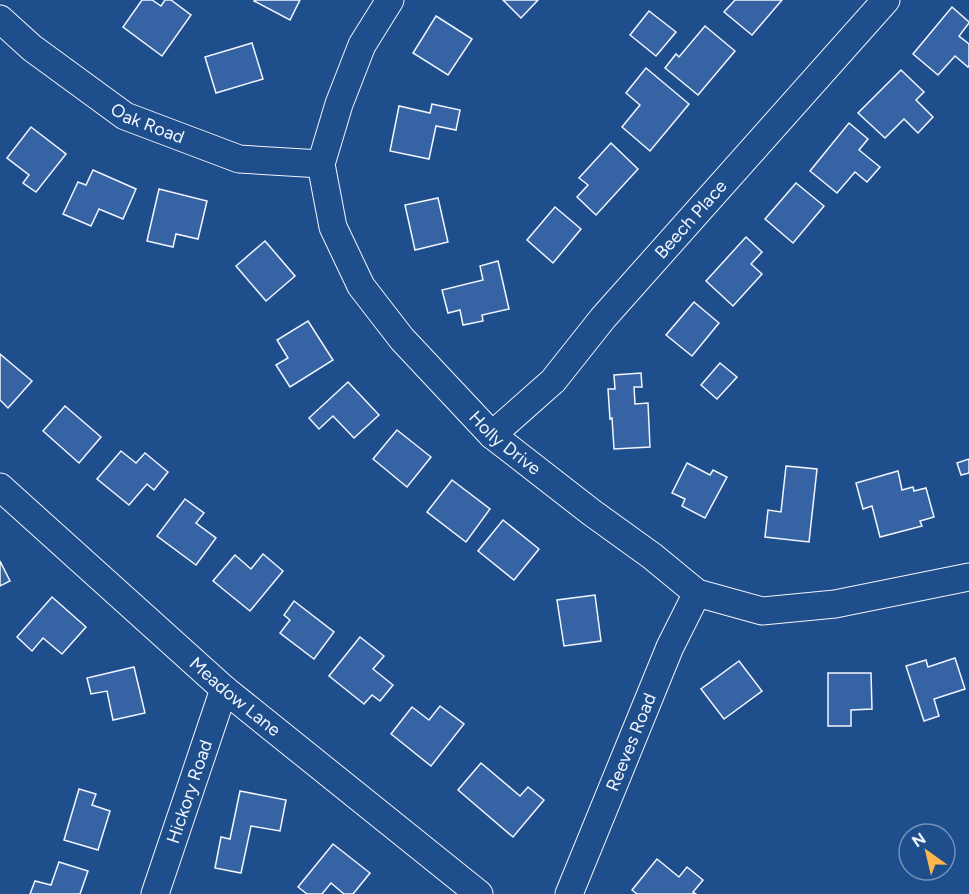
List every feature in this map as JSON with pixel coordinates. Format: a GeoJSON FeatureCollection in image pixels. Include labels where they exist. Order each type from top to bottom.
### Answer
{"type":"FeatureCollection","features":[{"type":"Feature","properties":{"kind":"street","name":"Holly Drive"},"geometry":{"type":"LineString","coordinates":[[390,0],[362,45],[339,104],[321,164],[333,227],[361,286],[402,339],[492,435],[652,556],[697,593],[762,610],[835,604],[969,577]]}},
{"type":"Feature","properties":{"kind":"street","name":"Beech Place"},"geometry":{"type":"LineString","coordinates":[[492,435],[553,381],[603,318],[886,0]]}},
{"type":"Feature","properties":{"kind":"street","name":"Oak Road"},"geometry":{"type":"LineString","coordinates":[[0,19],[32,48],[125,116],[239,159],[321,164]]}},
{"type":"Feature","properties":{"kind":"street","name":"Meadow Lane"},"geometry":{"type":"LineString","coordinates":[[0,487],[224,689],[479,894]]}},
{"type":"Feature","properties":{"kind":"street","name":"Reeves Road"},"geometry":{"type":"LineString","coordinates":[[569,894],[670,646],[697,593]]}},
{"type":"Feature","properties":{"kind":"street","name":"Hickory Road"},"geometry":{"type":"LineString","coordinates":[[155,894],[224,689]]}},
{"type":"Feature","properties":{"kind":"building"},"geometry":{"type":"Polygon","coordinates":[[[142,0],[152,0],[161,6],[165,0],[171,0],[191,15],[162,56],[123,27],[142,0]]]}},
{"type":"Feature","properties":{"kind":"building"},"geometry":{"type":"Polygon","coordinates":[[[255,0],[300,0],[290,20],[255,0]]]}},
{"type":"Feature","properties":{"kind":"building"},"geometry":{"type":"Polygon","coordinates":[[[503,0],[538,0],[521,18],[503,0]]]}},
{"type":"Feature","properties":{"kind":"building"},"geometry":{"type":"Polygon","coordinates":[[[735,0],[782,0],[752,35],[724,12],[735,0]]]}},
{"type":"Feature","properties":{"kind":"building"},"geometry":{"type":"Polygon","coordinates":[[[952,7],[969,22],[959,36],[969,44],[969,65],[968,67],[955,56],[938,75],[913,54],[952,7]]]}},
{"type":"Feature","properties":{"kind":"building"},"geometry":{"type":"Polygon","coordinates":[[[649,11],[676,32],[656,56],[630,35],[649,11]]]}},
{"type":"Feature","properties":{"kind":"building"},"geometry":{"type":"Polygon","coordinates":[[[436,16],[472,39],[448,75],[413,53],[436,16]]]}},
{"type":"Feature","properties":{"kind":"building"},"geometry":{"type":"Polygon","coordinates":[[[705,26],[735,51],[698,95],[665,68],[676,54],[679,57],[705,26]]]}},
{"type":"Feature","properties":{"kind":"building"},"geometry":{"type":"Polygon","coordinates":[[[252,43],[263,79],[216,93],[205,57],[252,43]]]}},
{"type":"Feature","properties":{"kind":"building"},"geometry":{"type":"Polygon","coordinates":[[[646,68],[689,104],[650,151],[622,127],[640,105],[626,93],[646,68]]]}},
{"type":"Feature","properties":{"kind":"building"},"geometry":{"type":"Polygon","coordinates":[[[901,70],[924,92],[916,100],[933,117],[918,133],[904,119],[885,138],[858,113],[901,70]]]}},
{"type":"Feature","properties":{"kind":"building"},"geometry":{"type":"Polygon","coordinates":[[[432,104],[460,110],[456,130],[436,126],[429,159],[390,151],[399,106],[430,113],[432,104]]]}},
{"type":"Feature","properties":{"kind":"building"},"geometry":{"type":"Polygon","coordinates":[[[849,123],[868,139],[859,150],[880,167],[867,182],[855,172],[837,193],[810,171],[849,123]]]}},
{"type":"Feature","properties":{"kind":"building"},"geometry":{"type":"Polygon","coordinates":[[[31,127],[66,154],[36,192],[23,183],[29,175],[7,158],[31,127]]]}},
{"type":"Feature","properties":{"kind":"building"},"geometry":{"type":"Polygon","coordinates":[[[611,143],[638,169],[596,215],[577,197],[588,185],[579,178],[611,143]]]}},
{"type":"Feature","properties":{"kind":"building"},"geometry":{"type":"Polygon","coordinates":[[[93,170],[136,189],[123,219],[99,209],[91,226],[63,214],[78,182],[86,185],[93,170]]]}},
{"type":"Feature","properties":{"kind":"building"},"geometry":{"type":"Polygon","coordinates":[[[796,183],[824,206],[793,243],[765,219],[796,183]]]}},
{"type":"Feature","properties":{"kind":"building"},"geometry":{"type":"Polygon","coordinates":[[[159,189],[207,201],[198,239],[176,234],[173,247],[147,241],[159,189]]]}},
{"type":"Feature","properties":{"kind":"building"},"geometry":{"type":"Polygon","coordinates":[[[438,198],[448,242],[415,250],[405,205],[438,198]]]}},
{"type":"Feature","properties":{"kind":"building"},"geometry":{"type":"Polygon","coordinates":[[[555,207],[581,229],[553,263],[527,240],[555,207]]]}},
{"type":"Feature","properties":{"kind":"building"},"geometry":{"type":"Polygon","coordinates":[[[746,237],[762,252],[751,264],[762,274],[733,306],[706,281],[746,237]]]}},
{"type":"Feature","properties":{"kind":"building"},"geometry":{"type":"Polygon","coordinates":[[[265,241],[295,276],[266,301],[236,266],[265,241]]]}},
{"type":"Feature","properties":{"kind":"building"},"geometry":{"type":"Polygon","coordinates":[[[498,261],[509,309],[482,315],[483,321],[463,325],[460,310],[448,313],[442,290],[483,280],[480,266],[498,261]]]}},
{"type":"Feature","properties":{"kind":"building"},"geometry":{"type":"Polygon","coordinates":[[[694,302],[719,323],[692,356],[666,335],[694,302]]]}},
{"type":"Feature","properties":{"kind":"building"},"geometry":{"type":"Polygon","coordinates":[[[308,321],[333,360],[290,387],[276,365],[288,358],[277,340],[308,321]]]}},
{"type":"Feature","properties":{"kind":"building"},"geometry":{"type":"Polygon","coordinates":[[[0,354],[32,381],[8,408],[0,400],[0,354]]]}},
{"type":"Feature","properties":{"kind":"building"},"geometry":{"type":"Polygon","coordinates":[[[720,363],[737,377],[717,399],[701,385],[720,363]]]}},
{"type":"Feature","properties":{"kind":"building"},"geometry":{"type":"Polygon","coordinates":[[[641,373],[642,387],[634,387],[635,404],[648,403],[650,447],[614,449],[608,389],[615,389],[614,375],[641,373]]]}},
{"type":"Feature","properties":{"kind":"building"},"geometry":{"type":"Polygon","coordinates":[[[348,382],[379,415],[354,438],[333,416],[319,429],[309,418],[348,382]]]}},
{"type":"Feature","properties":{"kind":"building"},"geometry":{"type":"Polygon","coordinates":[[[65,406],[101,437],[79,463],[43,431],[65,406]]]}},
{"type":"Feature","properties":{"kind":"building"},"geometry":{"type":"Polygon","coordinates":[[[397,430],[431,457],[407,487],[373,459],[397,430]]]}},
{"type":"Feature","properties":{"kind":"building"},"geometry":{"type":"Polygon","coordinates":[[[121,451],[136,463],[145,453],[168,472],[154,490],[147,484],[129,505],[97,479],[121,451]]]}},
{"type":"Feature","properties":{"kind":"building"},"geometry":{"type":"Polygon","coordinates":[[[969,459],[969,473],[961,475],[957,463],[969,459]]]}},
{"type":"Feature","properties":{"kind":"building"},"geometry":{"type":"Polygon","coordinates":[[[687,463],[710,475],[713,470],[727,477],[705,518],[682,506],[685,499],[672,493],[687,463]]]}},
{"type":"Feature","properties":{"kind":"building"},"geometry":{"type":"Polygon","coordinates":[[[786,466],[817,469],[809,542],[765,537],[768,510],[781,512],[786,466]]]}},
{"type":"Feature","properties":{"kind":"building"},"geometry":{"type":"Polygon","coordinates":[[[898,471],[902,490],[913,487],[914,491],[926,488],[934,517],[920,521],[922,526],[880,537],[872,506],[863,509],[856,483],[898,471]]]}},
{"type":"Feature","properties":{"kind":"building"},"geometry":{"type":"Polygon","coordinates":[[[452,480],[490,509],[466,542],[427,512],[452,480]]]}},
{"type":"Feature","properties":{"kind":"building"},"geometry":{"type":"Polygon","coordinates":[[[185,499],[204,513],[196,523],[216,538],[196,565],[157,536],[185,499]]]}},
{"type":"Feature","properties":{"kind":"building"},"geometry":{"type":"Polygon","coordinates":[[[503,520],[539,549],[514,580],[478,551],[503,520]]]}},
{"type":"Feature","properties":{"kind":"building"},"geometry":{"type":"Polygon","coordinates":[[[263,554],[283,571],[250,611],[213,581],[235,555],[251,569],[263,554]]]}},
{"type":"Feature","properties":{"kind":"building"},"geometry":{"type":"Polygon","coordinates":[[[0,561],[10,581],[0,586],[0,561]]]}},
{"type":"Feature","properties":{"kind":"building"},"geometry":{"type":"Polygon","coordinates":[[[595,595],[601,641],[564,646],[557,600],[595,595]]]}},
{"type":"Feature","properties":{"kind":"building"},"geometry":{"type":"Polygon","coordinates":[[[52,597],[86,627],[62,654],[43,638],[32,651],[17,637],[52,597]]]}},
{"type":"Feature","properties":{"kind":"building"},"geometry":{"type":"Polygon","coordinates":[[[294,601],[334,632],[314,659],[280,633],[290,620],[284,615],[294,601]]]}},
{"type":"Feature","properties":{"kind":"building"},"geometry":{"type":"Polygon","coordinates":[[[360,637],[384,656],[373,669],[393,685],[380,701],[372,695],[364,704],[329,676],[360,637]]]}},
{"type":"Feature","properties":{"kind":"building"},"geometry":{"type":"Polygon","coordinates":[[[955,658],[965,689],[934,699],[939,716],[924,721],[906,666],[926,660],[928,667],[955,658]]]}},
{"type":"Feature","properties":{"kind":"building"},"geometry":{"type":"Polygon","coordinates":[[[739,661],[762,691],[724,719],[701,689],[739,661]]]}},
{"type":"Feature","properties":{"kind":"building"},"geometry":{"type":"Polygon","coordinates":[[[134,667],[145,713],[113,720],[107,691],[91,694],[87,678],[134,667]]]}},
{"type":"Feature","properties":{"kind":"building"},"geometry":{"type":"Polygon","coordinates":[[[828,673],[871,673],[872,709],[851,710],[851,726],[828,726],[828,673]]]}},
{"type":"Feature","properties":{"kind":"building"},"geometry":{"type":"Polygon","coordinates":[[[440,706],[464,724],[431,766],[391,734],[412,707],[429,720],[440,706]]]}},
{"type":"Feature","properties":{"kind":"building"},"geometry":{"type":"Polygon","coordinates":[[[481,763],[520,796],[528,787],[544,800],[513,837],[458,790],[481,763]]]}},
{"type":"Feature","properties":{"kind":"building"},"geometry":{"type":"Polygon","coordinates":[[[79,789],[96,794],[92,805],[110,811],[98,850],[64,840],[79,789]]]}},
{"type":"Feature","properties":{"kind":"building"},"geometry":{"type":"Polygon","coordinates":[[[240,791],[286,800],[280,831],[251,826],[241,873],[215,868],[221,837],[230,839],[240,791]]]}},
{"type":"Feature","properties":{"kind":"building"},"geometry":{"type":"Polygon","coordinates":[[[333,844],[370,873],[353,894],[344,894],[331,883],[322,894],[307,894],[298,887],[333,844]]]}},
{"type":"Feature","properties":{"kind":"building"},"geometry":{"type":"Polygon","coordinates":[[[657,859],[679,877],[687,867],[703,880],[693,892],[696,894],[637,894],[632,890],[657,859]]]}},
{"type":"Feature","properties":{"kind":"building"},"geometry":{"type":"Polygon","coordinates":[[[59,862],[88,871],[80,894],[30,894],[35,881],[51,885],[59,862]]]}}]}
